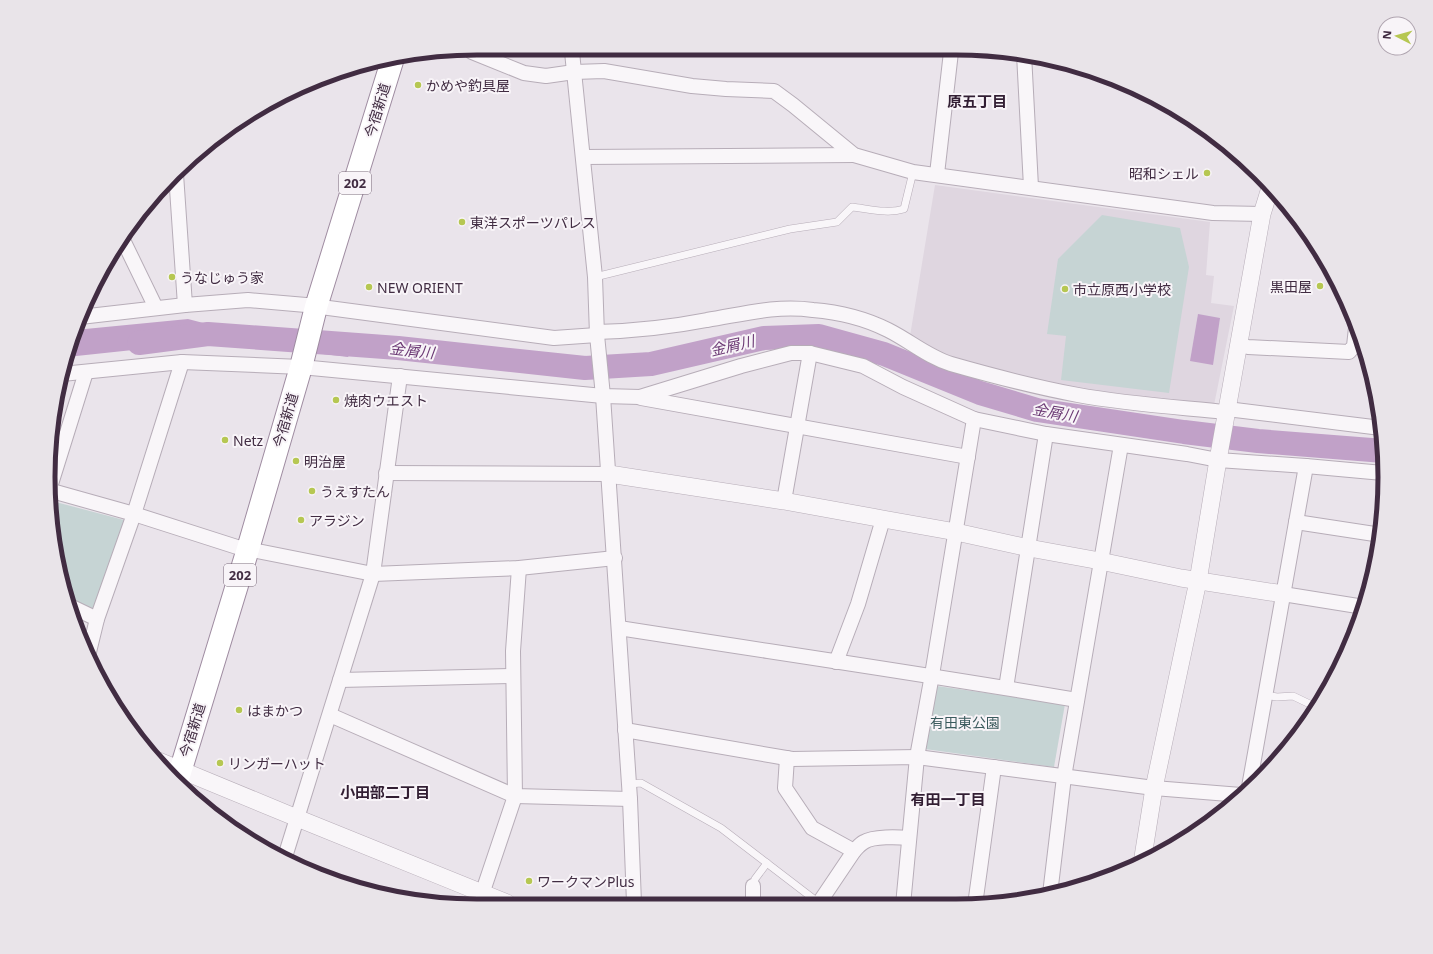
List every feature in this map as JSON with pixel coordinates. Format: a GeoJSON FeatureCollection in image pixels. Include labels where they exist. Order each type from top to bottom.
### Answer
{"type":"FeatureCollection","features":[{"type":"Feature","properties":{"kind":"highway","name":"今宿新道"},"geometry":{"type":"LineString","coordinates":[[311,306],[391,64]]}},
{"type":"Feature","properties":{"kind":"highway","name":"今宿新道"},"geometry":{"type":"LineString","coordinates":[[170,766],[242,548],[311,306],[377,67]]}},
{"type":"Feature","properties":{"kind":"street"},"geometry":{"type":"LineString","coordinates":[[479,55],[524,73],[546,76],[574,72],[604,71],[692,86],[774,91],[794,105],[854,155]]}},
{"type":"Feature","properties":{"kind":"street"},"geometry":{"type":"LineString","coordinates":[[572,55],[594,277],[597,333],[609,474],[630,799],[634,899]]}},
{"type":"Feature","properties":{"kind":"street"},"geometry":{"type":"LineString","coordinates":[[937,174],[950,55]]}},
{"type":"Feature","properties":{"kind":"street"},"geometry":{"type":"LineString","coordinates":[[1024,61],[1031,187]]}},
{"type":"Feature","properties":{"kind":"street"},"geometry":{"type":"LineString","coordinates":[[583,156],[854,155],[913,172],[937,174],[1213,213],[1262,214]]}},
{"type":"Feature","properties":{"kind":"street"},"geometry":{"type":"LineString","coordinates":[[177,182],[185,305]]}},
{"type":"Feature","properties":{"kind":"street"},"geometry":{"type":"LineString","coordinates":[[1143,855],[1154,788],[1198,581],[1262,214],[1268,194]]}},
{"type":"Feature","properties":{"kind":"street"},"geometry":{"type":"LineString","coordinates":[[125,244],[156,308]]}},
{"type":"Feature","properties":{"kind":"street"},"geometry":{"type":"LineString","coordinates":[[87,315],[248,300],[311,306],[554,338],[597,333],[626,332],[706,321],[764,309],[789,308],[814,310],[838,314],[888,330],[927,353],[950,363],[1041,388],[1079,395],[1375,427]]}},
{"type":"Feature","properties":{"kind":"street"},"geometry":{"type":"LineString","coordinates":[[1239,345],[1248,347],[1348,352],[1354,346],[1355,338]]}},
{"type":"Feature","properties":{"kind":"street"},"geometry":{"type":"LineString","coordinates":[[640,397],[755,362],[791,353],[810,353],[863,366],[903,387],[974,419],[1046,434],[1218,460],[1306,466],[1378,473]]}},
{"type":"Feature","properties":{"kind":"street"},"geometry":{"type":"LineString","coordinates":[[784,501],[810,353]]}},
{"type":"Feature","properties":{"kind":"street"},"geometry":{"type":"LineString","coordinates":[[91,646],[97,619],[134,514],[182,362]]}},
{"type":"Feature","properties":{"kind":"street"},"geometry":{"type":"LineString","coordinates":[[68,374],[182,362],[294,365],[603,396],[640,397],[968,457]]}},
{"type":"Feature","properties":{"kind":"street"},"geometry":{"type":"LineString","coordinates":[[55,470],[86,372]]}},
{"type":"Feature","properties":{"kind":"street"},"geometry":{"type":"LineString","coordinates":[[286,853],[373,574],[400,376]]}},
{"type":"Feature","properties":{"kind":"street"},"geometry":{"type":"LineString","coordinates":[[904,899],[917,757],[974,419]]}},
{"type":"Feature","properties":{"kind":"street"},"geometry":{"type":"LineString","coordinates":[[1006,688],[1046,434]]}},
{"type":"Feature","properties":{"kind":"street"},"geometry":{"type":"LineString","coordinates":[[1051,888],[1064,777],[1121,445]]}},
{"type":"Feature","properties":{"kind":"street"},"geometry":{"type":"LineString","coordinates":[[1251,778],[1306,466]]}},
{"type":"Feature","properties":{"kind":"street"},"geometry":{"type":"LineString","coordinates":[[386,473],[609,474],[883,518],[1198,581],[1358,607]]}},
{"type":"Feature","properties":{"kind":"street"},"geometry":{"type":"LineString","coordinates":[[56,492],[134,514],[242,548],[373,574],[519,568],[615,558]]}},
{"type":"Feature","properties":{"kind":"street"},"geometry":{"type":"LineString","coordinates":[[836,662],[858,604],[883,518]]}},
{"type":"Feature","properties":{"kind":"street"},"geometry":{"type":"LineString","coordinates":[[1296,522],[1374,533]]}},
{"type":"Feature","properties":{"kind":"street"},"geometry":{"type":"LineString","coordinates":[[177,773],[297,818],[481,898],[514,796],[513,650],[519,568]]}},
{"type":"Feature","properties":{"kind":"street"},"geometry":{"type":"LineString","coordinates":[[76,609],[97,619]]}},
{"type":"Feature","properties":{"kind":"street"},"geometry":{"type":"LineString","coordinates":[[619,628],[836,662],[932,675],[1077,700]]}},
{"type":"Feature","properties":{"kind":"street"},"geometry":{"type":"LineString","coordinates":[[340,680],[513,676]]}},
{"type":"Feature","properties":{"kind":"street"},"geometry":{"type":"LineString","coordinates":[[330,715],[514,796],[630,799]]}},
{"type":"Feature","properties":{"kind":"street"},"geometry":{"type":"LineString","coordinates":[[625,730],[787,758],[917,757],[1154,788],[1234,794]]}},
{"type":"Feature","properties":{"kind":"street"},"geometry":{"type":"LineString","coordinates":[[787,758],[785,788],[812,828],[854,851]]}},
{"type":"Feature","properties":{"kind":"street"},"geometry":{"type":"LineString","coordinates":[[976,898],[994,767]]}},
{"type":"Feature","properties":{"kind":"street"},"geometry":{"type":"LineString","coordinates":[[824,899],[854,851],[863,842],[870,839],[901,837],[909,838]]}},
{"type":"Feature","properties":{"kind":"street"},"geometry":{"type":"LineString","coordinates":[[753,886],[753,899]]}},
{"type":"Feature","properties":{"kind":"lane"},"geometry":{"type":"LineString","coordinates":[[594,277],[790,229],[837,222],[852,207],[882,211],[904,209],[913,172]]}},
{"type":"Feature","properties":{"kind":"lane"},"geometry":{"type":"LineString","coordinates":[[1265,695],[1277,697],[1293,696],[1311,705]]}},
{"type":"Feature","properties":{"kind":"lane"},"geometry":{"type":"LineString","coordinates":[[629,784],[641,783],[721,828],[814,899]]}},
{"type":"Feature","properties":{"kind":"lane"},"geometry":{"type":"LineString","coordinates":[[753,886],[755,878],[767,863]]}},
{"type":"Feature","properties":{"kind":"shaded area","name":"市立原西小学校"},"geometry":{"type":"Polygon","coordinates":[[[935,185],[1210,222],[1206,275],[1214,276],[1211,303],[1234,306],[1214,405],[1033,383],[937,356],[910,336],[935,185]]]}},
{"type":"Feature","properties":{"kind":"shaded area"},"geometry":{"type":"Polygon","coordinates":[[[1198,314],[1220,318],[1213,365],[1190,361],[1198,314]]]}},
{"type":"Feature","properties":{"kind":"shaded area"},"geometry":{"type":"Polygon","coordinates":[[[188,319],[280,343],[355,344],[348,357],[273,348],[218,334],[178,333],[161,347],[72,356],[82,329],[188,319]]]}},
{"type":"Feature","properties":{"kind":"green space"},"geometry":{"type":"Polygon","coordinates":[[[1102,215],[1180,228],[1189,267],[1169,393],[1061,380],[1066,336],[1047,334],[1058,259],[1102,215]]]}},
{"type":"Feature","properties":{"kind":"green space"},"geometry":{"type":"Polygon","coordinates":[[[56,502],[124,520],[96,610],[73,601],[63,559],[56,502]]]}},
{"type":"Feature","properties":{"kind":"green space","name":"有田東公園"},"geometry":{"type":"Polygon","coordinates":[[[937,686],[1065,704],[1054,767],[925,749],[937,686]]]}},
{"type":"Feature","properties":{"kind":"pier"},"geometry":{"type":"Polygon","coordinates":[[[281,341],[325,342],[321,356],[278,351],[281,341]]]}},
{"type":"Feature","properties":{"kind":"waterway","name":"金屑川"},"geometry":{"type":"LineString","coordinates":[[139,343],[208,334],[398,348],[585,368],[651,364],[764,338],[819,336],[884,354],[980,393],[1037,410],[1184,432],[1258,441],[1377,450]]}},
{"type":"Feature","properties":{"kind":"place","name":"かめや釣具屋"},"geometry":{"type":"Point","coordinates":[418,85]}},
{"type":"Feature","properties":{"kind":"place","name":"昭和シェル"},"geometry":{"type":"Point","coordinates":[1207,173]}},
{"type":"Feature","properties":{"kind":"place","name":"東洋スポーツパレス"},"geometry":{"type":"Point","coordinates":[462,222]}},
{"type":"Feature","properties":{"kind":"place","name":"うなじゅう家"},"geometry":{"type":"Point","coordinates":[172,277]}},
{"type":"Feature","properties":{"kind":"place","name":"黒田屋"},"geometry":{"type":"Point","coordinates":[1320,286]}},
{"type":"Feature","properties":{"kind":"place","name":"NEW ORIENT"},"geometry":{"type":"Point","coordinates":[369,287]}},
{"type":"Feature","properties":{"kind":"place","name":"市立原西小学校"},"geometry":{"type":"Point","coordinates":[1065,289]}},
{"type":"Feature","properties":{"kind":"place","name":"焼肉ウエスト"},"geometry":{"type":"Point","coordinates":[336,400]}},
{"type":"Feature","properties":{"kind":"place","name":"Netz"},"geometry":{"type":"Point","coordinates":[225,440]}},
{"type":"Feature","properties":{"kind":"place","name":"明治屋"},"geometry":{"type":"Point","coordinates":[296,461]}},
{"type":"Feature","properties":{"kind":"place","name":"うえすたん"},"geometry":{"type":"Point","coordinates":[312,491]}},
{"type":"Feature","properties":{"kind":"place","name":"アラジン"},"geometry":{"type":"Point","coordinates":[301,520]}},
{"type":"Feature","properties":{"kind":"place","name":"はまかつ"},"geometry":{"type":"Point","coordinates":[239,710]}},
{"type":"Feature","properties":{"kind":"place","name":"リンガーハット"},"geometry":{"type":"Point","coordinates":[220,763]}},
{"type":"Feature","properties":{"kind":"place","name":"ワークマンPlus"},"geometry":{"type":"Point","coordinates":[529,881]}},
{"type":"Feature","properties":{"kind":"district","name":"原五丁目"},"geometry":{"type":"Point","coordinates":[977,101]}},
{"type":"Feature","properties":{"kind":"district","name":"小田部二丁目"},"geometry":{"type":"Point","coordinates":[385,792]}},
{"type":"Feature","properties":{"kind":"district","name":"有田一丁目"},"geometry":{"type":"Point","coordinates":[948,799]}}]}
